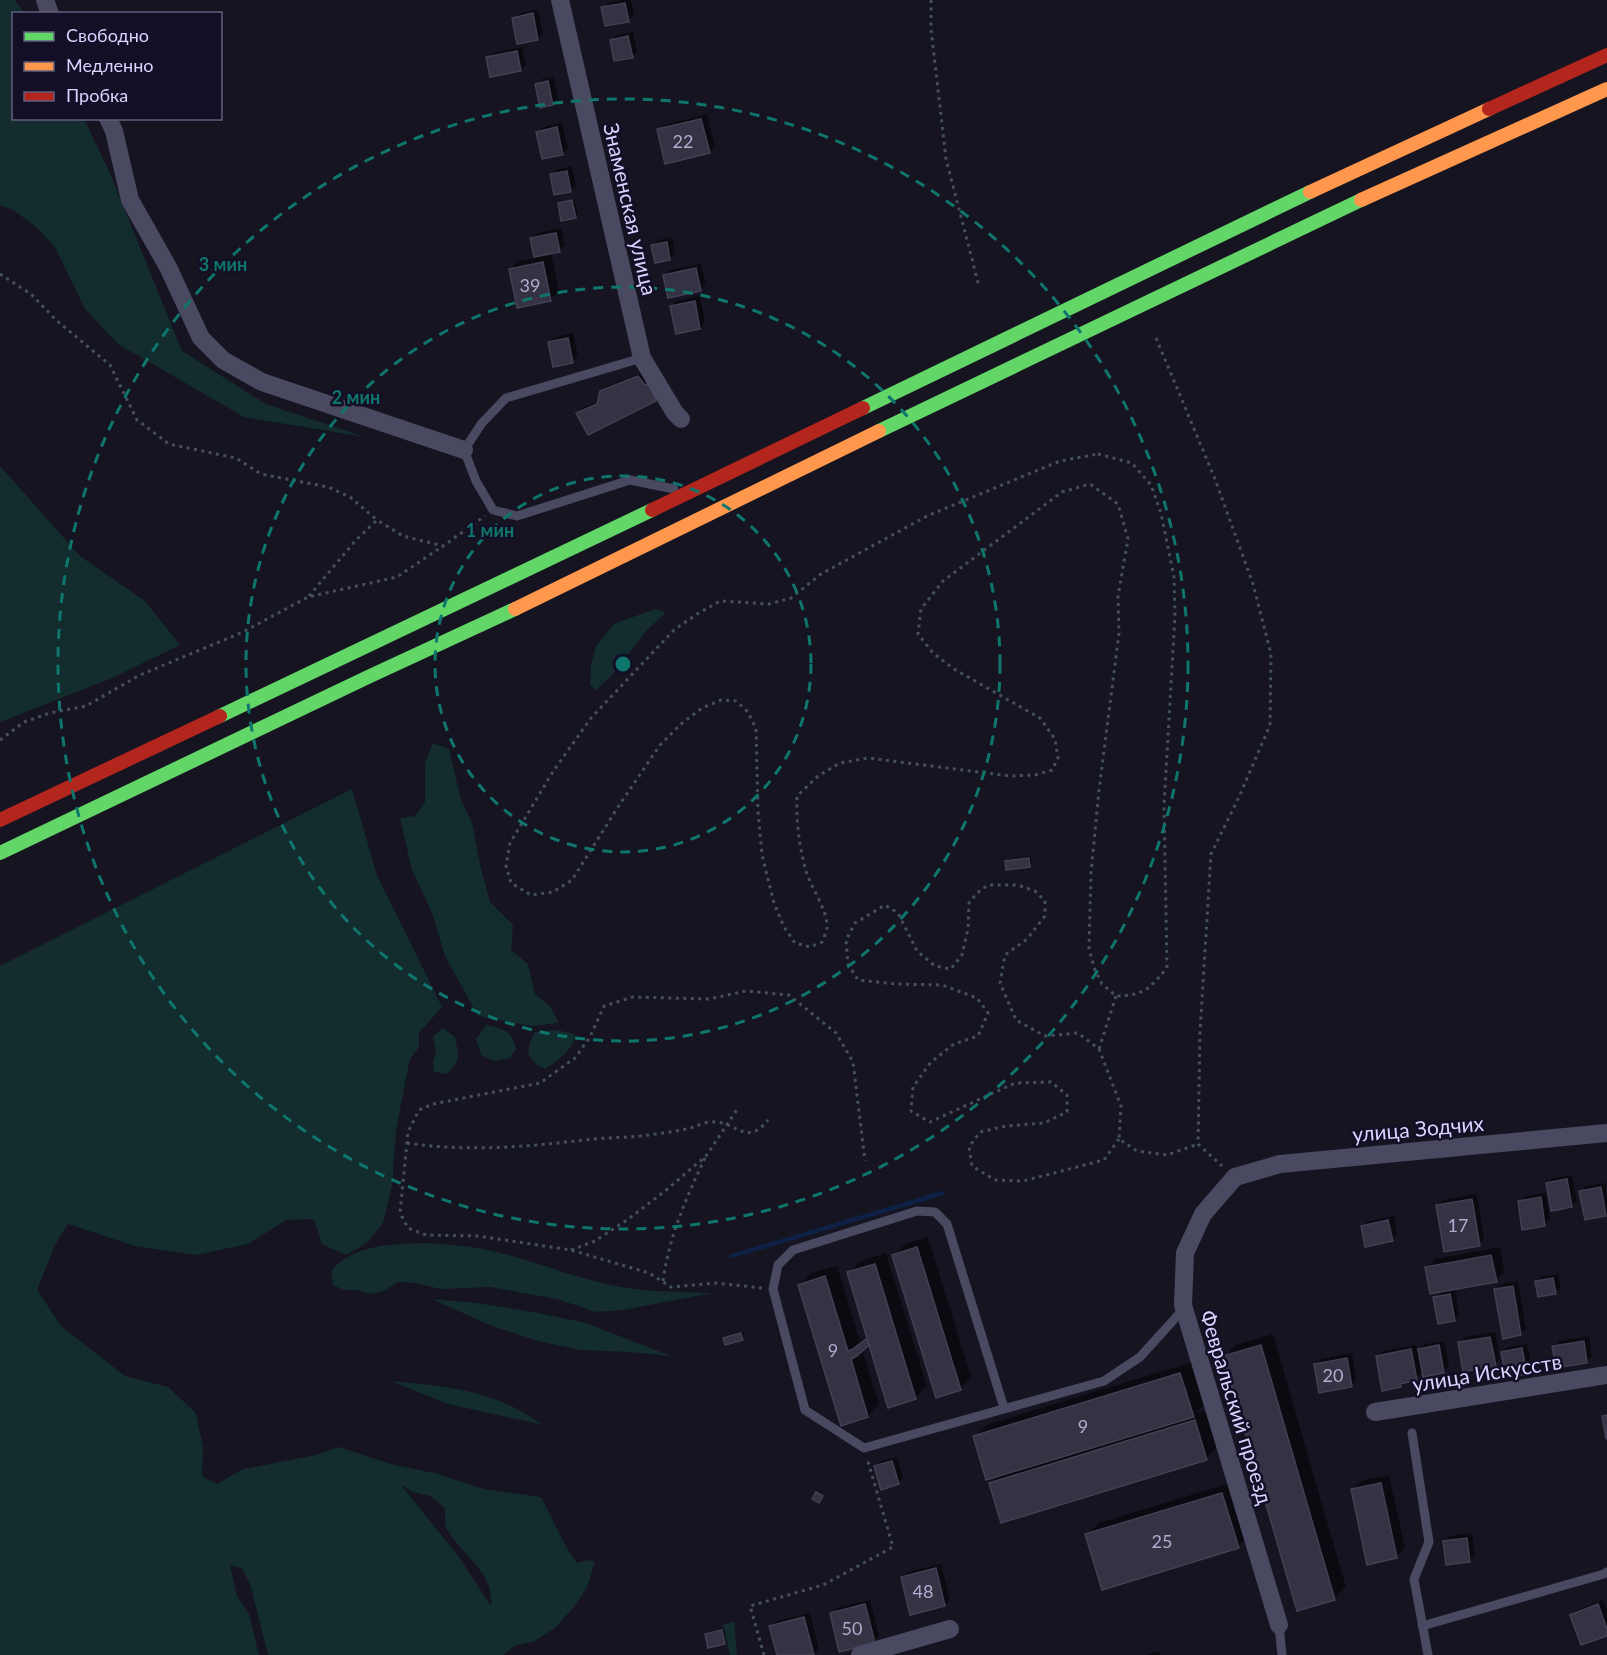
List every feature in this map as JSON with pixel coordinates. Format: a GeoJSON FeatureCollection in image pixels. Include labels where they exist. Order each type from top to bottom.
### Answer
{"type":"FeatureCollection","features":[{"type":"Feature","properties":{"kind":"highway"},"geometry":{"type":"LineString","coordinates":[[0,820],[1350,173],[1607,54]]}},
{"type":"Feature","properties":{"kind":"highway"},"geometry":{"type":"LineString","coordinates":[[0,853],[543,596],[1366,198],[1607,89]]}},
{"type":"Feature","properties":{"kind":"street","name":"Знаменская улица"},"geometry":{"type":"LineString","coordinates":[[560,0],[642,358],[675,413],[681,419]]}},
{"type":"Feature","properties":{"kind":"street"},"geometry":{"type":"LineString","coordinates":[[109,120],[114,131],[130,200],[168,267],[201,338],[223,360],[262,382],[464,450]]}},
{"type":"Feature","properties":{"kind":"street","name":"улица Зодчих"},"geometry":{"type":"LineString","coordinates":[[1235,1177],[1280,1164],[1607,1133]]}},
{"type":"Feature","properties":{"kind":"street","name":"Февральский проезд"},"geometry":{"type":"LineString","coordinates":[[1235,1177],[1203,1214],[1185,1253],[1183,1305],[1279,1625]]}},
{"type":"Feature","properties":{"kind":"street","name":"улица Искусств"},"geometry":{"type":"LineString","coordinates":[[1375,1412],[1607,1375]]}},
{"type":"Feature","properties":{"kind":"street"},"geometry":{"type":"LineString","coordinates":[[860,1655],[950,1629]]}},
{"type":"Feature","properties":{"kind":"lane"},"geometry":{"type":"LineString","coordinates":[[642,358],[506,398],[482,423],[464,450],[476,481],[494,510],[517,516],[630,480],[688,492]]}},
{"type":"Feature","properties":{"kind":"lane"},"geometry":{"type":"LineString","coordinates":[[1004,1408],[947,1224],[935,1212],[917,1211],[793,1250],[778,1265],[773,1289],[805,1410],[864,1448],[1104,1381],[1140,1358],[1179,1314],[1183,1305]]}},
{"type":"Feature","properties":{"kind":"lane"},"geometry":{"type":"LineString","coordinates":[[1412,1433],[1429,1542],[1414,1579],[1428,1655]]}},
{"type":"Feature","properties":{"kind":"lane"},"geometry":{"type":"LineString","coordinates":[[1422,1626],[1607,1572]]}},
{"type":"Feature","properties":{"kind":"lane"},"geometry":{"type":"LineString","coordinates":[[1279,1625],[1282,1655]]}},
{"type":"Feature","properties":{"kind":"path"},"geometry":{"type":"LineString","coordinates":[[931,0],[931,29],[946,159],[979,285]]}},
{"type":"Feature","properties":{"kind":"path"},"geometry":{"type":"LineString","coordinates":[[0,274],[31,294],[56,320],[110,365],[137,420],[170,444],[236,458],[261,474],[328,487],[350,497],[377,520],[403,536],[443,546]]}},
{"type":"Feature","properties":{"kind":"path"},"geometry":{"type":"LineString","coordinates":[[1156,338],[1215,479],[1246,563],[1271,654],[1270,725],[1211,854],[1200,1032],[1198,1144],[1235,1177]]}},
{"type":"Feature","properties":{"kind":"path"},"geometry":{"type":"LineString","coordinates":[[1098,454],[1132,462],[1151,485],[1161,513],[1174,577],[1175,616],[1164,805],[1167,968],[1151,987],[1136,995],[1116,996],[1102,984],[1089,950],[1091,873],[1119,633],[1118,596],[1128,539],[1118,504],[1090,484],[1062,492],[943,581],[921,609],[918,634],[933,653],[954,669],[1040,718],[1054,739],[1058,758],[1052,770],[1035,775],[1010,776],[868,758],[840,763],[818,776],[797,796],[796,821],[806,872],[825,916],[827,928],[822,942],[810,947],[795,943],[783,927],[774,903],[761,844],[756,729],[748,712],[736,701],[721,700],[702,708],[681,724],[660,745],[572,879],[553,892],[531,895],[511,883],[506,866],[510,843],[554,770],[591,718],[674,630],[697,614],[720,601],[769,604],[791,598],[821,574],[927,516],[1060,461],[1098,454]]}},
{"type":"Feature","properties":{"kind":"path"},"geometry":{"type":"LineString","coordinates":[[0,740],[24,722],[50,713],[86,706],[140,675],[243,632],[308,597],[397,577],[494,510]]}},
{"type":"Feature","properties":{"kind":"path"},"geometry":{"type":"LineString","coordinates":[[308,597],[356,540],[377,520]]}},
{"type":"Feature","properties":{"kind":"path"},"geometry":{"type":"LineString","coordinates":[[988,885],[1018,885],[1035,891],[1045,901],[1045,916],[1027,939],[1005,955],[1000,982],[1016,1020],[1045,1036],[1078,1033],[1099,1049],[1121,1106],[1119,1139],[1104,1160],[1023,1181],[995,1180],[972,1166],[969,1147],[980,1132],[1006,1126],[1044,1123],[1067,1112],[1067,1095],[1051,1082],[1015,1083],[930,1122],[911,1111],[913,1087],[931,1062],[954,1044],[978,1036],[988,1014],[977,998],[942,985],[858,980],[848,964],[846,940],[855,923],[885,905],[898,913],[917,951],[935,966],[951,969],[962,955],[968,928],[969,903],[976,893],[988,885]]}},
{"type":"Feature","properties":{"kind":"path"},"geometry":{"type":"LineString","coordinates":[[773,1289],[716,1283],[671,1287],[649,1273],[571,1250],[478,1236],[426,1234],[408,1228],[400,1213],[408,1132],[419,1110],[433,1104],[540,1083],[574,1058],[591,1037],[604,1006],[633,997],[709,999],[746,991],[789,995],[836,1033],[853,1062],[865,1161]]}},
{"type":"Feature","properties":{"kind":"path"},"geometry":{"type":"LineString","coordinates":[[1099,1049],[1116,996]]}},
{"type":"Feature","properties":{"kind":"path"},"geometry":{"type":"LineString","coordinates":[[663,1281],[666,1257],[687,1196],[706,1156],[738,1108]]}},
{"type":"Feature","properties":{"kind":"path"},"geometry":{"type":"LineString","coordinates":[[407,1143],[436,1147],[530,1146],[664,1133],[710,1121],[722,1123],[746,1133],[754,1132],[768,1120]]}},
{"type":"Feature","properties":{"kind":"path"},"geometry":{"type":"LineString","coordinates":[[1119,1139],[1137,1151],[1167,1155],[1198,1144]]}},
{"type":"Feature","properties":{"kind":"path"},"geometry":{"type":"LineString","coordinates":[[571,1250],[595,1241],[627,1220],[706,1156]]}},
{"type":"Feature","properties":{"kind":"path"},"geometry":{"type":"LineString","coordinates":[[764,1655],[750,1606],[823,1585],[893,1547],[864,1448]]}},
{"type":"Feature","properties":{"kind":"green space"},"geometry":{"type":"Polygon","coordinates":[[[0,0],[15,0],[23,12],[12,12],[12,120],[84,120],[110,173],[182,351],[266,404],[365,437],[244,417],[118,344],[85,309],[55,247],[35,226],[13,210],[0,205],[0,0]]]}},
{"type":"Feature","properties":{"kind":"green space"},"geometry":{"type":"Polygon","coordinates":[[[0,466],[80,556],[145,601],[180,645],[110,679],[0,722],[0,466]]]}},
{"type":"Feature","properties":{"kind":"green space"},"geometry":{"type":"Polygon","coordinates":[[[655,609],[666,613],[647,630],[613,674],[596,690],[590,685],[591,665],[596,646],[614,624],[655,609]]]}},
{"type":"Feature","properties":{"kind":"green space"},"geometry":{"type":"Polygon","coordinates":[[[433,743],[449,749],[461,800],[472,823],[490,902],[513,925],[511,950],[528,964],[535,994],[550,1006],[559,1023],[531,1026],[478,1016],[445,956],[432,913],[412,870],[400,818],[415,816],[425,802],[425,763],[433,743]]]}},
{"type":"Feature","properties":{"kind":"green space"},"geometry":{"type":"Polygon","coordinates":[[[352,789],[377,875],[442,1007],[419,1033],[419,1047],[410,1059],[396,1130],[392,1186],[383,1223],[367,1243],[346,1255],[322,1244],[314,1219],[286,1220],[248,1244],[195,1255],[135,1246],[68,1224],[55,1245],[37,1290],[61,1326],[125,1376],[168,1387],[196,1413],[203,1448],[202,1476],[217,1484],[243,1469],[316,1455],[339,1447],[394,1465],[434,1473],[484,1489],[541,1497],[577,1563],[587,1560],[595,1562],[587,1587],[574,1607],[555,1628],[533,1642],[516,1645],[503,1655],[268,1655],[250,1584],[242,1568],[230,1565],[237,1596],[249,1614],[259,1655],[0,1655],[0,966],[352,789]],[[401,1485],[459,1557],[491,1606],[491,1594],[483,1574],[447,1529],[445,1508],[430,1496],[413,1492],[401,1485]]]}},
{"type":"Feature","properties":{"kind":"green space"},"geometry":{"type":"Polygon","coordinates":[[[486,1025],[506,1032],[512,1038],[516,1049],[510,1058],[494,1061],[481,1055],[476,1039],[486,1025]]]}},
{"type":"Feature","properties":{"kind":"green space"},"geometry":{"type":"Polygon","coordinates":[[[443,1028],[455,1037],[458,1054],[455,1065],[447,1074],[434,1072],[433,1063],[436,1050],[433,1037],[443,1028]]]}},
{"type":"Feature","properties":{"kind":"green space"},"geometry":{"type":"Polygon","coordinates":[[[556,1030],[575,1034],[574,1040],[564,1055],[545,1069],[538,1066],[528,1055],[530,1042],[535,1032],[556,1030]]]}},
{"type":"Feature","properties":{"kind":"green space"},"geometry":{"type":"Polygon","coordinates":[[[426,1243],[489,1250],[619,1287],[712,1293],[623,1310],[596,1312],[557,1299],[490,1287],[440,1289],[416,1283],[398,1282],[384,1291],[370,1294],[358,1290],[344,1290],[333,1285],[331,1271],[351,1255],[375,1247],[426,1243]]]}},
{"type":"Feature","properties":{"kind":"green space"},"geometry":{"type":"Polygon","coordinates":[[[432,1299],[476,1303],[586,1323],[671,1356],[580,1350],[538,1341],[489,1325],[432,1299]]]}},
{"type":"Feature","properties":{"kind":"green space"},"geometry":{"type":"Polygon","coordinates":[[[391,1381],[440,1386],[489,1397],[519,1410],[543,1425],[448,1404],[391,1381]]]}},
{"type":"Feature","properties":{"kind":"green space"},"geometry":{"type":"Polygon","coordinates":[[[734,1622],[737,1655],[730,1655],[723,1624],[734,1622]]]}},
{"type":"Feature","properties":{"kind":"building"},"geometry":{"type":"Polygon","coordinates":[[[625,3],[629,22],[605,26],[601,7],[625,3]]]}},
{"type":"Feature","properties":{"kind":"building"},"geometry":{"type":"Polygon","coordinates":[[[533,13],[538,40],[517,44],[512,18],[533,13]]]}},
{"type":"Feature","properties":{"kind":"building"},"geometry":{"type":"Polygon","coordinates":[[[628,36],[633,58],[614,61],[610,40],[628,36]]]}},
{"type":"Feature","properties":{"kind":"building"},"geometry":{"type":"Polygon","coordinates":[[[517,51],[521,71],[490,77],[486,57],[517,51]]]}},
{"type":"Feature","properties":{"kind":"building"},"geometry":{"type":"Polygon","coordinates":[[[548,81],[553,105],[540,108],[535,84],[548,81]]]}},
{"type":"Feature","properties":{"kind":"building"},"geometry":{"type":"Polygon","coordinates":[[[701,119],[710,153],[665,164],[657,129],[701,119]]]}},
{"type":"Feature","properties":{"kind":"building"},"geometry":{"type":"Polygon","coordinates":[[[557,127],[563,155],[542,159],[536,132],[557,127]]]}},
{"type":"Feature","properties":{"kind":"building"},"geometry":{"type":"Polygon","coordinates":[[[567,171],[571,192],[554,195],[550,174],[567,171]]]}},
{"type":"Feature","properties":{"kind":"building"},"geometry":{"type":"Polygon","coordinates":[[[572,200],[576,218],[561,221],[558,203],[572,200]]]}},
{"type":"Feature","properties":{"kind":"building"},"geometry":{"type":"Polygon","coordinates":[[[556,233],[560,252],[534,257],[530,238],[556,233]]]}},
{"type":"Feature","properties":{"kind":"building"},"geometry":{"type":"Polygon","coordinates":[[[667,242],[670,260],[655,263],[651,245],[667,242]]]}},
{"type":"Feature","properties":{"kind":"building"},"geometry":{"type":"Polygon","coordinates":[[[543,262],[551,301],[517,308],[509,269],[543,262]]]}},
{"type":"Feature","properties":{"kind":"building"},"geometry":{"type":"Polygon","coordinates":[[[696,268],[701,291],[668,298],[663,275],[696,268]]]}},
{"type":"Feature","properties":{"kind":"building"},"geometry":{"type":"Polygon","coordinates":[[[695,301],[700,329],[676,334],[670,306],[695,301]]]}},
{"type":"Feature","properties":{"kind":"building"},"geometry":{"type":"Polygon","coordinates":[[[568,338],[573,363],[553,367],[548,342],[568,338]]]}},
{"type":"Feature","properties":{"kind":"building"},"geometry":{"type":"Polygon","coordinates":[[[638,376],[645,385],[649,383],[656,401],[588,435],[576,413],[597,404],[600,391],[638,376]]]}},
{"type":"Feature","properties":{"kind":"building"},"geometry":{"type":"Polygon","coordinates":[[[1029,858],[1030,867],[1006,870],[1005,861],[1029,858]]]}},
{"type":"Feature","properties":{"kind":"building"},"geometry":{"type":"Polygon","coordinates":[[[1567,1179],[1572,1207],[1551,1211],[1546,1183],[1567,1179]]]}},
{"type":"Feature","properties":{"kind":"building"},"geometry":{"type":"Polygon","coordinates":[[[1601,1187],[1606,1216],[1585,1220],[1579,1191],[1601,1187]]]}},
{"type":"Feature","properties":{"kind":"building"},"geometry":{"type":"Polygon","coordinates":[[[1541,1197],[1545,1226],[1522,1230],[1518,1201],[1541,1197]]]}},
{"type":"Feature","properties":{"kind":"building"},"geometry":{"type":"Polygon","coordinates":[[[1472,1199],[1480,1246],[1444,1252],[1436,1205],[1472,1199]]]}},
{"type":"Feature","properties":{"kind":"building"},"geometry":{"type":"Polygon","coordinates":[[[1388,1220],[1393,1241],[1365,1247],[1361,1226],[1388,1220]]]}},
{"type":"Feature","properties":{"kind":"building"},"geometry":{"type":"Polygon","coordinates":[[[917,1247],[961,1390],[936,1398],[892,1255],[917,1247]]]}},
{"type":"Feature","properties":{"kind":"building"},"geometry":{"type":"Polygon","coordinates":[[[1491,1255],[1497,1282],[1430,1294],[1425,1267],[1491,1255]]]}},
{"type":"Feature","properties":{"kind":"building"},"geometry":{"type":"Polygon","coordinates":[[[875,1264],[916,1399],[888,1408],[847,1272],[875,1264]]]}},
{"type":"Feature","properties":{"kind":"building"},"geometry":{"type":"Polygon","coordinates":[[[825,1276],[848,1351],[867,1338],[869,1345],[851,1359],[868,1417],[841,1426],[798,1285],[825,1276]]]}},
{"type":"Feature","properties":{"kind":"building"},"geometry":{"type":"Polygon","coordinates":[[[1553,1278],[1556,1294],[1538,1297],[1535,1281],[1553,1278]]]}},
{"type":"Feature","properties":{"kind":"building"},"geometry":{"type":"Polygon","coordinates":[[[1513,1286],[1521,1335],[1503,1339],[1494,1289],[1513,1286]]]}},
{"type":"Feature","properties":{"kind":"building"},"geometry":{"type":"Polygon","coordinates":[[[1450,1294],[1455,1321],[1438,1324],[1433,1297],[1450,1294]]]}},
{"type":"Feature","properties":{"kind":"building"},"geometry":{"type":"Polygon","coordinates":[[[741,1333],[743,1340],[725,1345],[723,1338],[741,1333]]]}},
{"type":"Feature","properties":{"kind":"building"},"geometry":{"type":"Polygon","coordinates":[[[1490,1337],[1496,1366],[1463,1372],[1458,1342],[1490,1337]]]}},
{"type":"Feature","properties":{"kind":"building"},"geometry":{"type":"Polygon","coordinates":[[[1584,1341],[1587,1363],[1556,1368],[1552,1346],[1584,1341]]]}},
{"type":"Feature","properties":{"kind":"building"},"geometry":{"type":"Polygon","coordinates":[[[1261,1345],[1335,1600],[1297,1611],[1223,1356],[1261,1345]]]}},
{"type":"Feature","properties":{"kind":"building"},"geometry":{"type":"Polygon","coordinates":[[[1439,1345],[1444,1373],[1423,1377],[1418,1349],[1439,1345]]]}},
{"type":"Feature","properties":{"kind":"building"},"geometry":{"type":"Polygon","coordinates":[[[1522,1348],[1527,1374],[1506,1378],[1501,1352],[1522,1348]]]}},
{"type":"Feature","properties":{"kind":"building"},"geometry":{"type":"Polygon","coordinates":[[[1411,1349],[1417,1380],[1400,1384],[1401,1387],[1382,1391],[1376,1356],[1411,1349]]]}},
{"type":"Feature","properties":{"kind":"building"},"geometry":{"type":"Polygon","coordinates":[[[1347,1358],[1352,1387],[1319,1393],[1314,1364],[1347,1358]]]}},
{"type":"Feature","properties":{"kind":"building"},"geometry":{"type":"Polygon","coordinates":[[[1180,1373],[1194,1417],[986,1480],[973,1436],[1180,1373]]]}},
{"type":"Feature","properties":{"kind":"building"},"geometry":{"type":"Polygon","coordinates":[[[1607,1415],[1607,1438],[1606,1439],[1602,1416],[1607,1415]]]}},
{"type":"Feature","properties":{"kind":"building"},"geometry":{"type":"Polygon","coordinates":[[[1195,1420],[1207,1460],[1001,1523],[989,1483],[1195,1420]]]}},
{"type":"Feature","properties":{"kind":"building"},"geometry":{"type":"Polygon","coordinates":[[[892,1461],[899,1484],[881,1490],[874,1466],[892,1461]]]}},
{"type":"Feature","properties":{"kind":"building"},"geometry":{"type":"Polygon","coordinates":[[[1381,1483],[1397,1558],[1367,1565],[1351,1489],[1381,1483]]]}},
{"type":"Feature","properties":{"kind":"building"},"geometry":{"type":"Polygon","coordinates":[[[816,1492],[823,1496],[819,1503],[812,1499],[816,1492]]]}},
{"type":"Feature","properties":{"kind":"building"},"geometry":{"type":"Polygon","coordinates":[[[1222,1493],[1239,1548],[1102,1590],[1085,1534],[1222,1493]]]}},
{"type":"Feature","properties":{"kind":"building"},"geometry":{"type":"Polygon","coordinates":[[[1467,1538],[1470,1562],[1446,1565],[1443,1541],[1467,1538]]]}},
{"type":"Feature","properties":{"kind":"building"},"geometry":{"type":"Polygon","coordinates":[[[936,1568],[945,1606],[910,1615],[901,1577],[936,1568]]]}},
{"type":"Feature","properties":{"kind":"building"},"geometry":{"type":"Polygon","coordinates":[[[865,1604],[875,1643],[839,1652],[830,1613],[865,1604]]]}},
{"type":"Feature","properties":{"kind":"building"},"geometry":{"type":"Polygon","coordinates":[[[1598,1604],[1607,1629],[1607,1636],[1581,1645],[1570,1615],[1598,1604]]]}},
{"type":"Feature","properties":{"kind":"building"},"geometry":{"type":"Polygon","coordinates":[[[804,1617],[814,1655],[777,1655],[769,1626],[804,1617]]]}},
{"type":"Feature","properties":{"kind":"building"},"geometry":{"type":"Polygon","coordinates":[[[722,1630],[725,1644],[708,1648],[705,1634],[722,1630]]]}},
{"type":"Feature","properties":{"kind":"waterway"},"geometry":{"type":"LineString","coordinates":[[732,1256],[943,1193]]}},
{"type":"Feature","properties":{"kind":"traffic: fast"},"geometry":{"type":"LineString","coordinates":[[863,408],[1310,192]]}},
{"type":"Feature","properties":{"kind":"traffic: fast"},"geometry":{"type":"LineString","coordinates":[[879,431],[1361,200]]}},
{"type":"Feature","properties":{"kind":"traffic: fast"},"geometry":{"type":"LineString","coordinates":[[220,716],[652,510]]}},
{"type":"Feature","properties":{"kind":"traffic: fast"},"geometry":{"type":"LineString","coordinates":[[0,853],[515,609]]}},
{"type":"Feature","properties":{"kind":"traffic: slow"},"geometry":{"type":"LineString","coordinates":[[1361,200],[1607,89]]}},
{"type":"Feature","properties":{"kind":"traffic: slow"},"geometry":{"type":"LineString","coordinates":[[1310,192],[1489,109]]}},
{"type":"Feature","properties":{"kind":"traffic: slow"},"geometry":{"type":"LineString","coordinates":[[515,609],[879,431]]}},
{"type":"Feature","properties":{"kind":"traffic: jam"},"geometry":{"type":"LineString","coordinates":[[1489,109],[1607,55]]}},
{"type":"Feature","properties":{"kind":"traffic: jam"},"geometry":{"type":"LineString","coordinates":[[652,510],[863,408]]}},
{"type":"Feature","properties":{"kind":"traffic: jam"},"geometry":{"type":"LineString","coordinates":[[0,820],[220,716]]}}]}
